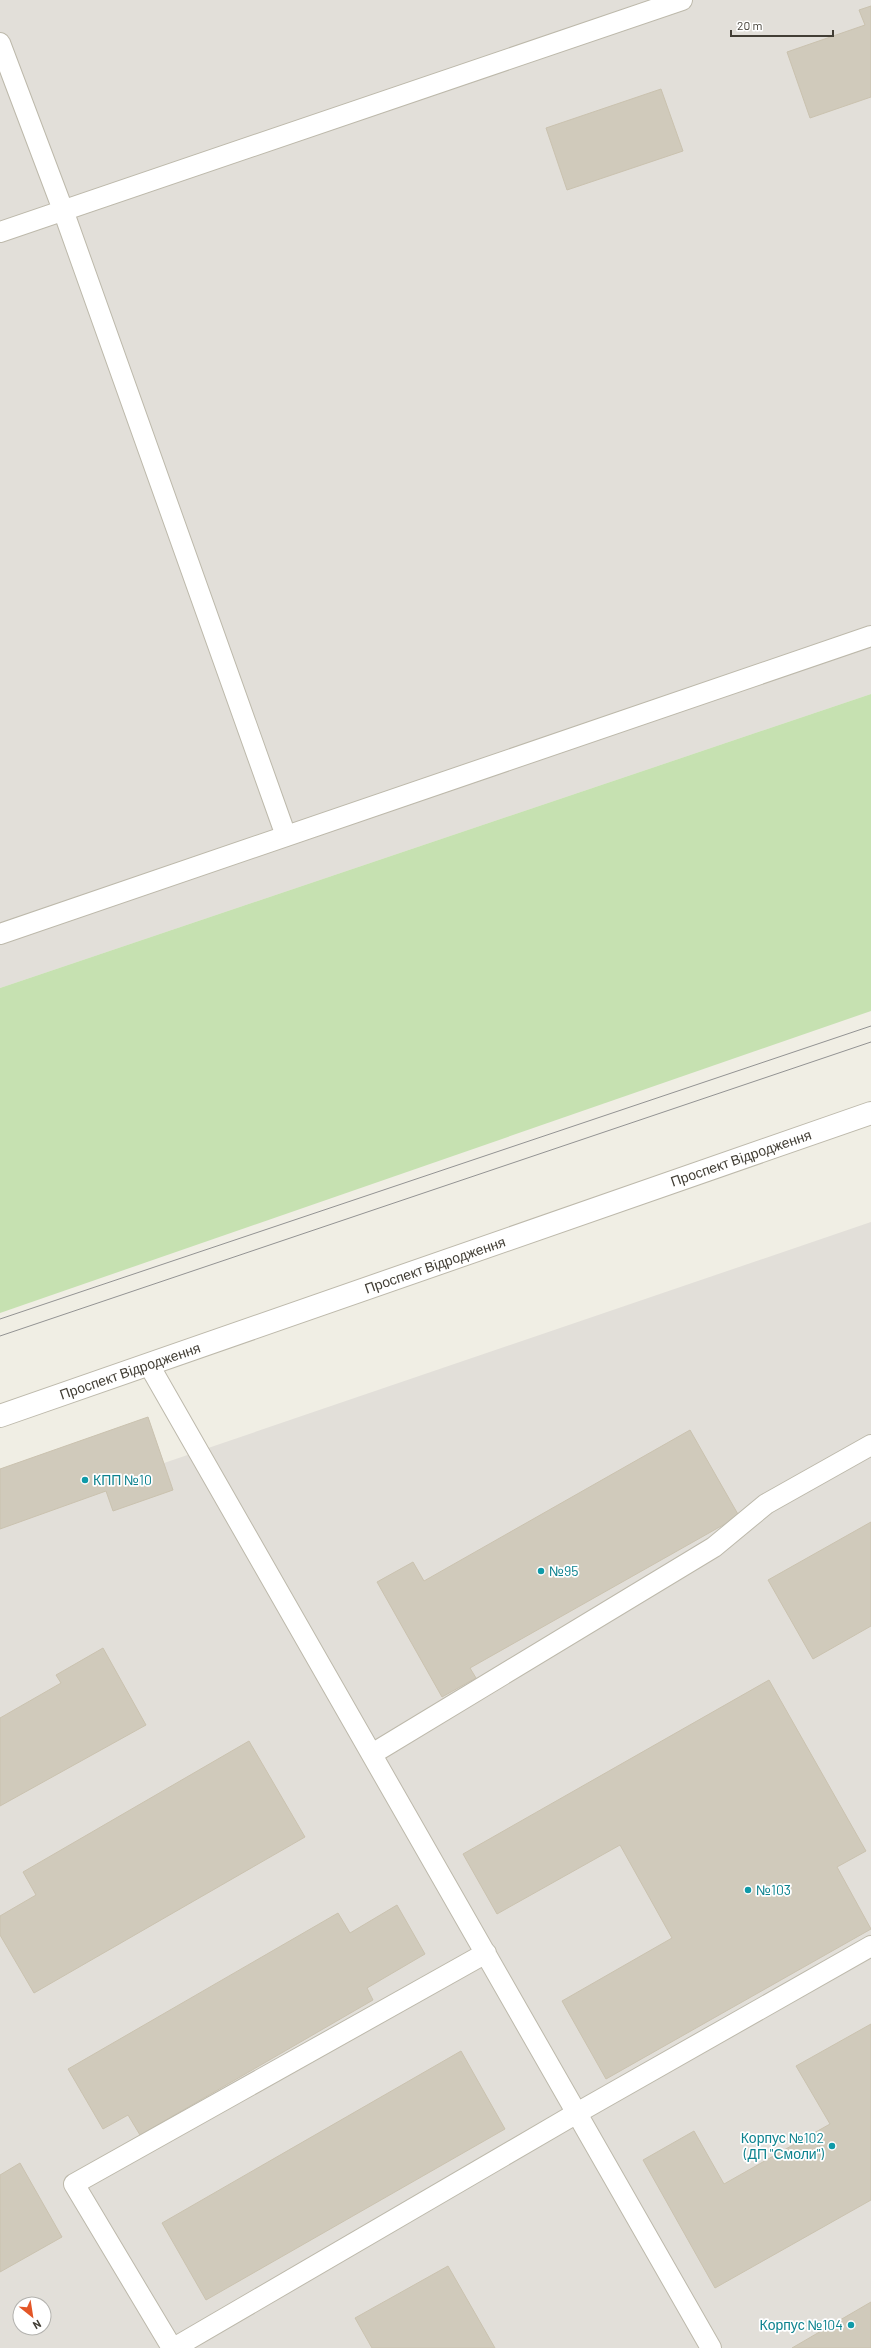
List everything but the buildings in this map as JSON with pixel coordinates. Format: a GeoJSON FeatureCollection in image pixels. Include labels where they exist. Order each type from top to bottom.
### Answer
{"type":"FeatureCollection","features":[{"type":"Feature","properties":{"kind":"street","name":"Проспект Відродження"},"geometry":{"type":"LineString","coordinates":[[0,1416],[871,1113]]}},
{"type":"Feature","properties":{"kind":"lane"},"geometry":{"type":"LineString","coordinates":[[0,232],[682,0]]}},
{"type":"Feature","properties":{"kind":"lane"},"geometry":{"type":"LineString","coordinates":[[0,43],[63,210],[286,836]]}},
{"type":"Feature","properties":{"kind":"lane"},"geometry":{"type":"LineString","coordinates":[[0,934],[871,636]]}},
{"type":"Feature","properties":{"kind":"lane"},"geometry":{"type":"LineString","coordinates":[[149,1365],[711,2348]]}},
{"type":"Feature","properties":{"kind":"lane"},"geometry":{"type":"LineString","coordinates":[[372,1754],[714,1547],[766,1504],[871,1445]]}},
{"type":"Feature","properties":{"kind":"lane"},"geometry":{"type":"LineString","coordinates":[[486,1954],[74,2184],[173,2348],[577,2113],[871,1946]]}},
{"type":"Feature","properties":{"kind":"shaded area"},"geometry":{"type":"Polygon","coordinates":[[[0,0],[871,0],[871,694],[0,988],[0,0]]]}},
{"type":"Feature","properties":{"kind":"shaded area"},"geometry":{"type":"Polygon","coordinates":[[[871,1222],[871,2348],[0,2348],[0,1469],[148,1417],[164,1463],[871,1222]]]}},
{"type":"Feature","properties":{"kind":"green space"},"geometry":{"type":"Polygon","coordinates":[[[871,694],[871,1011],[0,1313],[0,988],[871,694]]]}},
{"type":"Feature","properties":{"kind":"tram line"},"geometry":{"type":"LineString","coordinates":[[0,1319],[871,1026]]}},
{"type":"Feature","properties":{"kind":"tram line"},"geometry":{"type":"LineString","coordinates":[[0,1336],[871,1042]]}},
{"type":"Feature","properties":{"kind":"place","name":"КПП №10"},"geometry":{"type":"Point","coordinates":[85,1480]}},
{"type":"Feature","properties":{"kind":"place","name":"№95"},"geometry":{"type":"Point","coordinates":[541,1571]}},
{"type":"Feature","properties":{"kind":"place","name":"№103"},"geometry":{"type":"Point","coordinates":[748,1890]}},
{"type":"Feature","properties":{"kind":"place","name":"Корпус №102 (ДП \"Смоли\")"},"geometry":{"type":"Point","coordinates":[832,2146]}},
{"type":"Feature","properties":{"kind":"place","name":"Корпус №104"},"geometry":{"type":"Point","coordinates":[851,2325]}}]}
